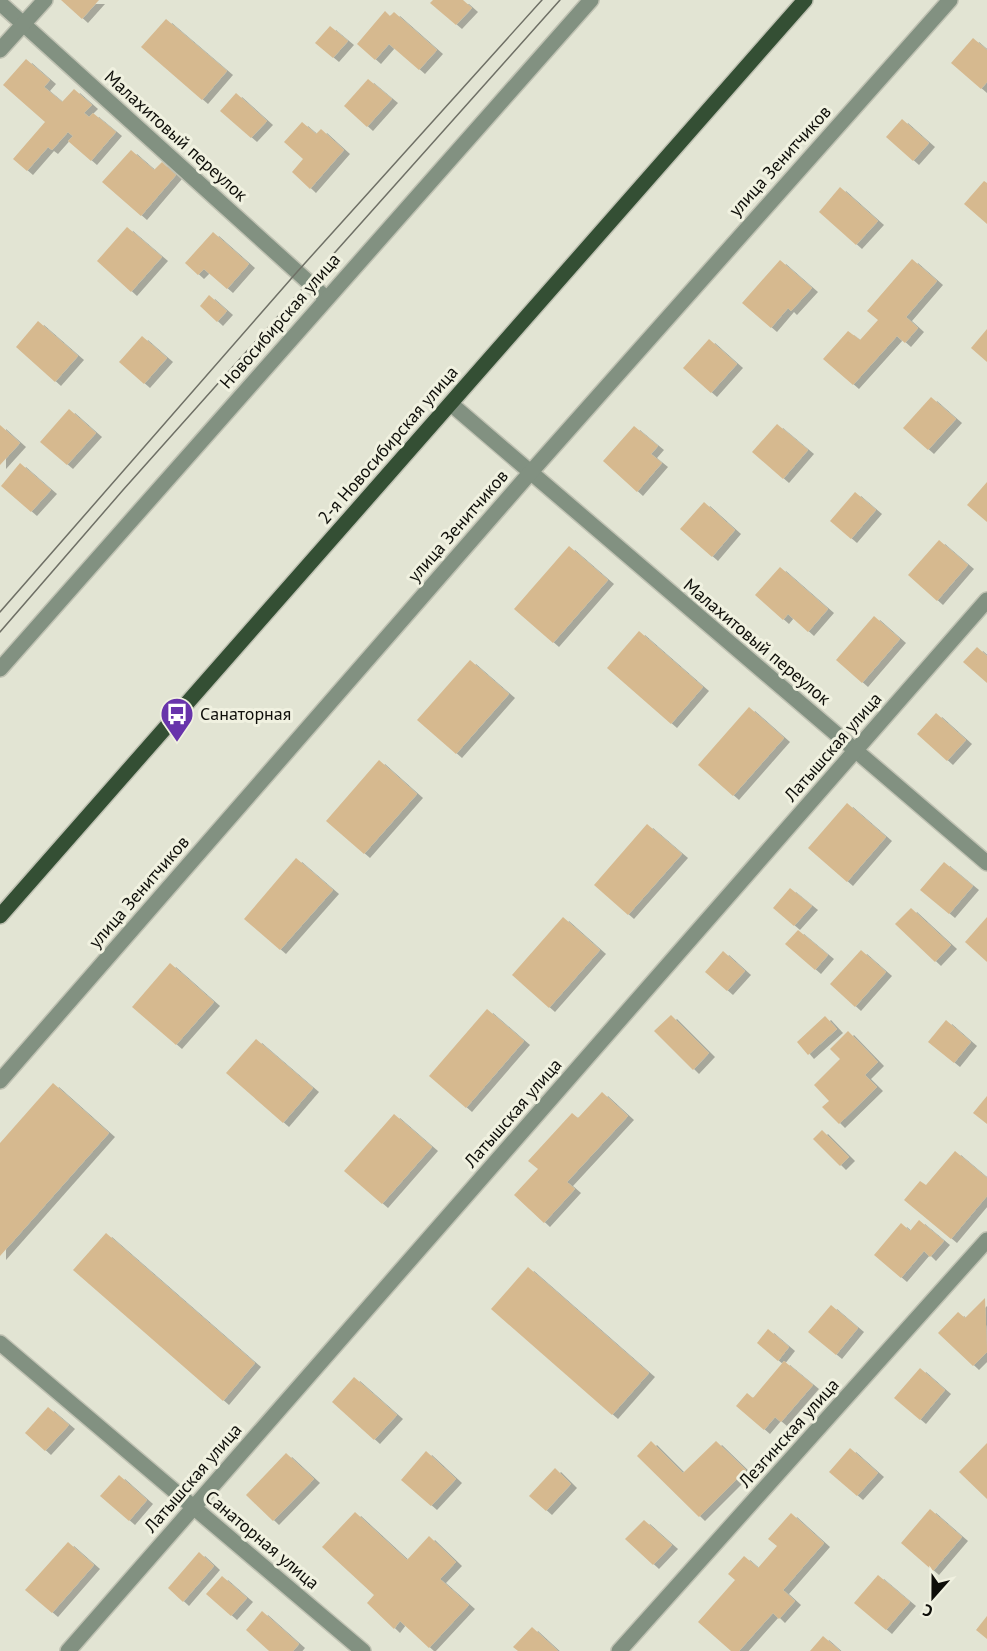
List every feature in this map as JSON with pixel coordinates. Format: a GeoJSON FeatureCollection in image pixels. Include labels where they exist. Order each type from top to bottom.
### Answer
{"type":"FeatureCollection","features":[{"type":"Feature","properties":{"kind":"main road","name":"2-я Новосибирская улица"},"geometry":{"type":"LineString","coordinates":[[0,916],[805,0]]}},
{"type":"Feature","properties":{"kind":"street"},"geometry":{"type":"LineString","coordinates":[[0,50],[45,0]]}},
{"type":"Feature","properties":{"kind":"street","name":"Новосибирская улица"},"geometry":{"type":"LineString","coordinates":[[0,669],[591,0]]}},
{"type":"Feature","properties":{"kind":"street","name":"улица Зенитчиков"},"geometry":{"type":"LineString","coordinates":[[0,1081],[530,473],[950,0]]}},
{"type":"Feature","properties":{"kind":"street","name":"Малахитовый переулок"},"geometry":{"type":"LineString","coordinates":[[0,3],[326,298]]}},
{"type":"Feature","properties":{"kind":"street","name":"Малахитовый переулок"},"geometry":{"type":"LineString","coordinates":[[451,404],[987,863]]}},
{"type":"Feature","properties":{"kind":"street","name":"Латышская улица"},"geometry":{"type":"LineString","coordinates":[[68,1651],[987,600]]}},
{"type":"Feature","properties":{"kind":"street","name":"Лезгинская улица"},"geometry":{"type":"LineString","coordinates":[[619,1651],[987,1240]]}},
{"type":"Feature","properties":{"kind":"street","name":"Санаторная улица"},"geometry":{"type":"LineString","coordinates":[[0,1343],[363,1651]]}},
{"type":"Feature","properties":{"kind":"building"},"geometry":{"type":"Polygon","coordinates":[[[61,0],[99,0],[82,19],[61,0]]]}},
{"type":"Feature","properties":{"kind":"building"},"geometry":{"type":"Polygon","coordinates":[[[433,0],[463,0],[472,8],[456,25],[430,3],[433,0]]]}},
{"type":"Feature","properties":{"kind":"building"},"geometry":{"type":"Polygon","coordinates":[[[385,11],[390,16],[394,12],[437,50],[419,70],[389,44],[375,60],[357,44],[385,11]]]}},
{"type":"Feature","properties":{"kind":"building"},"geometry":{"type":"Polygon","coordinates":[[[166,19],[227,71],[202,100],[141,47],[166,19]]]}},
{"type":"Feature","properties":{"kind":"building"},"geometry":{"type":"Polygon","coordinates":[[[330,26],[348,41],[333,58],[315,43],[330,26]]]}},
{"type":"Feature","properties":{"kind":"building"},"geometry":{"type":"Polygon","coordinates":[[[973,38],[987,50],[987,82],[981,89],[951,63],[973,38]]]}},
{"type":"Feature","properties":{"kind":"building"},"geometry":{"type":"Polygon","coordinates":[[[26,59],[50,80],[44,87],[62,102],[74,89],[92,105],[84,113],[89,117],[93,113],[116,132],[91,161],[68,141],[73,136],[68,132],[52,150],[48,147],[27,171],[13,159],[45,122],[3,85],[26,59]]]}},
{"type":"Feature","properties":{"kind":"building"},"geometry":{"type":"Polygon","coordinates":[[[368,79],[392,99],[367,127],[344,106],[368,79]]]}},
{"type":"Feature","properties":{"kind":"building"},"geometry":{"type":"Polygon","coordinates":[[[236,93],[267,121],[251,138],[220,111],[236,93]]]}},
{"type":"Feature","properties":{"kind":"building"},"geometry":{"type":"Polygon","coordinates":[[[902,119],[929,143],[913,161],[886,137],[902,119]]]}},
{"type":"Feature","properties":{"kind":"building"},"geometry":{"type":"Polygon","coordinates":[[[302,122],[316,134],[321,129],[344,150],[310,189],[292,172],[303,159],[284,142],[302,122]]]}},
{"type":"Feature","properties":{"kind":"building"},"geometry":{"type":"Polygon","coordinates":[[[131,150],[154,170],[162,162],[176,175],[141,216],[102,182],[131,150]]]}},
{"type":"Feature","properties":{"kind":"building"},"geometry":{"type":"Polygon","coordinates":[[[984,181],[987,183],[987,224],[964,204],[984,181]]]}},
{"type":"Feature","properties":{"kind":"building"},"geometry":{"type":"Polygon","coordinates":[[[840,187],[878,221],[856,245],[819,212],[840,187]]]}},
{"type":"Feature","properties":{"kind":"building"},"geometry":{"type":"Polygon","coordinates":[[[127,227],[162,257],[131,292],[97,261],[127,227]]]}},
{"type":"Feature","properties":{"kind":"building"},"geometry":{"type":"Polygon","coordinates":[[[213,232],[249,264],[227,289],[204,269],[198,275],[185,263],[213,232]]]}},
{"type":"Feature","properties":{"kind":"building"},"geometry":{"type":"Polygon","coordinates":[[[912,259],[937,281],[906,317],[918,328],[905,343],[897,336],[853,385],[823,359],[848,331],[860,340],[878,320],[867,311],[912,259]]]}},
{"type":"Feature","properties":{"kind":"building"},"geometry":{"type":"Polygon","coordinates":[[[780,260],[812,288],[791,311],[788,308],[771,328],[742,303],[780,260]]]}},
{"type":"Feature","properties":{"kind":"building"},"geometry":{"type":"Polygon","coordinates":[[[209,295],[227,311],[217,322],[200,306],[209,295]]]}},
{"type":"Feature","properties":{"kind":"building"},"geometry":{"type":"Polygon","coordinates":[[[38,321],[78,356],[55,382],[16,347],[38,321]]]}},
{"type":"Feature","properties":{"kind":"building"},"geometry":{"type":"Polygon","coordinates":[[[987,329],[987,362],[971,348],[987,329]]]}},
{"type":"Feature","properties":{"kind":"building"},"geometry":{"type":"Polygon","coordinates":[[[142,336],[167,358],[144,384],[119,362],[142,336]]]}},
{"type":"Feature","properties":{"kind":"building"},"geometry":{"type":"Polygon","coordinates":[[[709,339],[737,364],[711,393],[683,368],[709,339]]]}},
{"type":"Feature","properties":{"kind":"building"},"geometry":{"type":"Polygon","coordinates":[[[931,397],[956,419],[928,450],[903,428],[931,397]]]}},
{"type":"Feature","properties":{"kind":"building"},"geometry":{"type":"Polygon","coordinates":[[[69,409],[96,433],[67,465],[40,442],[69,409]]]}},
{"type":"Feature","properties":{"kind":"building"},"geometry":{"type":"Polygon","coordinates":[[[777,424],[808,450],[783,479],[752,452],[777,424]]]}},
{"type":"Feature","properties":{"kind":"building"},"geometry":{"type":"Polygon","coordinates":[[[0,425],[20,443],[0,465],[0,425]]]}},
{"type":"Feature","properties":{"kind":"building"},"geometry":{"type":"Polygon","coordinates":[[[634,426],[658,446],[651,454],[662,463],[637,492],[603,461],[634,426]]]}},
{"type":"Feature","properties":{"kind":"building"},"geometry":{"type":"Polygon","coordinates":[[[20,463],[51,490],[31,512],[1,486],[20,463]]]}},
{"type":"Feature","properties":{"kind":"building"},"geometry":{"type":"Polygon","coordinates":[[[987,482],[987,522],[967,505],[987,482]]]}},
{"type":"Feature","properties":{"kind":"building"},"geometry":{"type":"Polygon","coordinates":[[[855,492],[876,510],[851,539],[830,521],[855,492]]]}},
{"type":"Feature","properties":{"kind":"building"},"geometry":{"type":"Polygon","coordinates":[[[704,502],[735,530],[712,557],[680,529],[704,502]]]}},
{"type":"Feature","properties":{"kind":"building"},"geometry":{"type":"Polygon","coordinates":[[[939,540],[968,565],[937,601],[908,575],[939,540]]]}},
{"type":"Feature","properties":{"kind":"building"},"geometry":{"type":"Polygon","coordinates":[[[569,546],[608,580],[553,643],[514,609],[569,546]]]}},
{"type":"Feature","properties":{"kind":"building"},"geometry":{"type":"Polygon","coordinates":[[[780,567],[828,609],[808,632],[788,614],[783,620],[755,595],[780,567]]]}},
{"type":"Feature","properties":{"kind":"building"},"geometry":{"type":"Polygon","coordinates":[[[874,616],[900,639],[862,683],[836,660],[874,616]]]}},
{"type":"Feature","properties":{"kind":"building"},"geometry":{"type":"Polygon","coordinates":[[[639,631],[703,687],[671,724],[607,668],[639,631]]]}},
{"type":"Feature","properties":{"kind":"building"},"geometry":{"type":"Polygon","coordinates":[[[977,647],[987,656],[987,683],[963,662],[977,647]]]}},
{"type":"Feature","properties":{"kind":"building"},"geometry":{"type":"Polygon","coordinates":[[[470,660],[509,694],[456,754],[417,720],[470,660]]]}},
{"type":"Feature","properties":{"kind":"building"},"geometry":{"type":"Polygon","coordinates":[[[749,707],[784,738],[733,796],[698,765],[749,707]]]}},
{"type":"Feature","properties":{"kind":"building"},"geometry":{"type":"Polygon","coordinates":[[[936,713],[966,740],[947,761],[917,734],[936,713]]]}},
{"type":"Feature","properties":{"kind":"building"},"geometry":{"type":"Polygon","coordinates":[[[379,760],[417,794],[364,854],[326,821],[379,760]]]}},
{"type":"Feature","properties":{"kind":"building"},"geometry":{"type":"Polygon","coordinates":[[[847,803],[886,837],[847,882],[808,848],[847,803]]]}},
{"type":"Feature","properties":{"kind":"building"},"geometry":{"type":"Polygon","coordinates":[[[647,824],[682,854],[628,915],[594,885],[647,824]]]}},
{"type":"Feature","properties":{"kind":"building"},"geometry":{"type":"Polygon","coordinates":[[[296,858],[333,890],[280,950],[244,919],[296,858]]]}},
{"type":"Feature","properties":{"kind":"building"},"geometry":{"type":"Polygon","coordinates":[[[944,862],[973,886],[949,914],[920,890],[944,862]]]}},
{"type":"Feature","properties":{"kind":"building"},"geometry":{"type":"Polygon","coordinates":[[[790,888],[812,906],[794,926],[773,908],[790,888]]]}},
{"type":"Feature","properties":{"kind":"building"},"geometry":{"type":"Polygon","coordinates":[[[911,908],[951,945],[935,962],[895,924],[911,908]]]}},
{"type":"Feature","properties":{"kind":"building"},"geometry":{"type":"Polygon","coordinates":[[[563,917],[600,950],[549,1008],[512,975],[563,917]]]}},
{"type":"Feature","properties":{"kind":"building"},"geometry":{"type":"Polygon","coordinates":[[[987,917],[987,962],[965,942],[987,917]]]}},
{"type":"Feature","properties":{"kind":"building"},"geometry":{"type":"Polygon","coordinates":[[[798,930],[828,955],[815,970],[785,944],[798,930]]]}},
{"type":"Feature","properties":{"kind":"building"},"geometry":{"type":"Polygon","coordinates":[[[861,950],[886,972],[855,1007],[830,984],[861,950]]]}},
{"type":"Feature","properties":{"kind":"building"},"geometry":{"type":"Polygon","coordinates":[[[723,951],[745,971],[727,991],[705,972],[723,951]]]}},
{"type":"Feature","properties":{"kind":"building"},"geometry":{"type":"Polygon","coordinates":[[[170,963],[214,1002],[176,1045],[132,1007],[170,963]]]}},
{"type":"Feature","properties":{"kind":"building"},"geometry":{"type":"Polygon","coordinates":[[[487,1009],[524,1041],[466,1108],[429,1076],[487,1009]]]}},
{"type":"Feature","properties":{"kind":"building"},"geometry":{"type":"Polygon","coordinates":[[[671,1015],[709,1053],[693,1070],[654,1031],[671,1015]]]}},
{"type":"Feature","properties":{"kind":"building"},"geometry":{"type":"Polygon","coordinates":[[[825,1016],[837,1029],[808,1055],[797,1042],[825,1016]]]}},
{"type":"Feature","properties":{"kind":"building"},"geometry":{"type":"Polygon","coordinates":[[[946,1020],[971,1042],[954,1063],[928,1042],[946,1020]]]}},
{"type":"Feature","properties":{"kind":"building"},"geometry":{"type":"Polygon","coordinates":[[[848,1031],[878,1062],[865,1075],[877,1087],[839,1124],[822,1107],[829,1101],[814,1085],[840,1059],[830,1049],[848,1031]]]}},
{"type":"Feature","properties":{"kind":"building"},"geometry":{"type":"Polygon","coordinates":[[[256,1039],[313,1088],[283,1123],[226,1073],[256,1039]]]}},
{"type":"Feature","properties":{"kind":"building"},"geometry":{"type":"Polygon","coordinates":[[[53,1083],[109,1133],[0,1256],[0,1143],[53,1083]]]}},
{"type":"Feature","properties":{"kind":"building"},"geometry":{"type":"Polygon","coordinates":[[[602,1092],[628,1116],[567,1182],[575,1189],[544,1223],[514,1195],[538,1169],[528,1161],[572,1113],[578,1118],[602,1092]]]}},
{"type":"Feature","properties":{"kind":"building"},"geometry":{"type":"Polygon","coordinates":[[[987,1096],[987,1124],[973,1113],[987,1096]]]}},
{"type":"Feature","properties":{"kind":"building"},"geometry":{"type":"Polygon","coordinates":[[[394,1114],[432,1147],[382,1204],[344,1171],[394,1114]]]}},
{"type":"Feature","properties":{"kind":"building"},"geometry":{"type":"Polygon","coordinates":[[[822,1130],[849,1157],[840,1166],[813,1139],[822,1130]]]}},
{"type":"Feature","properties":{"kind":"building"},"geometry":{"type":"Polygon","coordinates":[[[955,1151],[987,1178],[987,1196],[951,1239],[904,1200],[920,1181],[926,1185],[955,1151]]]}},
{"type":"Feature","properties":{"kind":"building"},"geometry":{"type":"Polygon","coordinates":[[[919,1220],[944,1241],[930,1257],[924,1251],[901,1278],[874,1255],[901,1223],[910,1231],[919,1220]]]}},
{"type":"Feature","properties":{"kind":"building"},"geometry":{"type":"Polygon","coordinates":[[[106,1233],[255,1363],[223,1401],[73,1270],[106,1233]]]}},
{"type":"Feature","properties":{"kind":"building"},"geometry":{"type":"Polygon","coordinates":[[[528,1267],[649,1373],[612,1415],[491,1309],[528,1267]]]}},
{"type":"Feature","properties":{"kind":"building"},"geometry":{"type":"Polygon","coordinates":[[[985,1298],[987,1352],[973,1366],[938,1333],[958,1312],[965,1318],[985,1298]]]}},
{"type":"Feature","properties":{"kind":"building"},"geometry":{"type":"Polygon","coordinates":[[[831,1305],[858,1328],[836,1355],[808,1332],[831,1305]]]}},
{"type":"Feature","properties":{"kind":"building"},"geometry":{"type":"Polygon","coordinates":[[[768,1329],[789,1347],[778,1361],[757,1343],[768,1329]]]}},
{"type":"Feature","properties":{"kind":"building"},"geometry":{"type":"Polygon","coordinates":[[[784,1361],[813,1385],[781,1422],[775,1417],[764,1430],[736,1406],[747,1393],[753,1398],[784,1361]]]}},
{"type":"Feature","properties":{"kind":"building"},"geometry":{"type":"Polygon","coordinates":[[[920,1368],[945,1390],[920,1420],[894,1398],[920,1368]]]}},
{"type":"Feature","properties":{"kind":"building"},"geometry":{"type":"Polygon","coordinates":[[[354,1377],[397,1415],[374,1440],[332,1402],[354,1377]]]}},
{"type":"Feature","properties":{"kind":"building"},"geometry":{"type":"Polygon","coordinates":[[[48,1407],[69,1425],[45,1451],[25,1433],[48,1407]]]}},
{"type":"Feature","properties":{"kind":"building"},"geometry":{"type":"Polygon","coordinates":[[[651,1441],[683,1473],[716,1441],[746,1470],[699,1517],[637,1456],[651,1441]]]}},
{"type":"Feature","properties":{"kind":"building"},"geometry":{"type":"Polygon","coordinates":[[[987,1443],[987,1499],[959,1472],[987,1443]]]}},
{"type":"Feature","properties":{"kind":"building"},"geometry":{"type":"Polygon","coordinates":[[[850,1448],[878,1473],[857,1496],[829,1472],[850,1448]]]}},
{"type":"Feature","properties":{"kind":"building"},"geometry":{"type":"Polygon","coordinates":[[[426,1451],[456,1479],[431,1506],[401,1480],[426,1451]]]}},
{"type":"Feature","properties":{"kind":"building"},"geometry":{"type":"Polygon","coordinates":[[[286,1453],[314,1479],[273,1521],[246,1495],[286,1453]]]}},
{"type":"Feature","properties":{"kind":"building"},"geometry":{"type":"Polygon","coordinates":[[[555,1468],[571,1484],[546,1511],[529,1496],[555,1468]]]}},
{"type":"Feature","properties":{"kind":"building"},"geometry":{"type":"Polygon","coordinates":[[[119,1475],[147,1500],[129,1521],[100,1496],[119,1475]]]}},
{"type":"Feature","properties":{"kind":"building"},"geometry":{"type":"Polygon","coordinates":[[[930,1509],[962,1537],[933,1571],[901,1543],[930,1509]]]}},
{"type":"Feature","properties":{"kind":"building"},"geometry":{"type":"Polygon","coordinates":[[[355,1512],[407,1560],[429,1536],[456,1562],[440,1579],[469,1605],[429,1648],[400,1621],[394,1629],[367,1603],[374,1595],[322,1547],[355,1512]]]}},
{"type":"Feature","properties":{"kind":"building"},"geometry":{"type":"Polygon","coordinates":[[[791,1513],[824,1543],[783,1590],[795,1601],[779,1619],[773,1613],[739,1651],[731,1651],[698,1622],[735,1580],[728,1574],[744,1556],[758,1568],[777,1546],[768,1539],[791,1513]]]}},
{"type":"Feature","properties":{"kind":"building"},"geometry":{"type":"Polygon","coordinates":[[[644,1520],[672,1545],[653,1565],[625,1539],[644,1520]]]}},
{"type":"Feature","properties":{"kind":"building"},"geometry":{"type":"Polygon","coordinates":[[[68,1542],[94,1565],[52,1613],[25,1590],[68,1542]]]}},
{"type":"Feature","properties":{"kind":"building"},"geometry":{"type":"Polygon","coordinates":[[[199,1552],[214,1566],[183,1602],[168,1588],[199,1552]]]}},
{"type":"Feature","properties":{"kind":"building"},"geometry":{"type":"Polygon","coordinates":[[[878,1575],[910,1602],[886,1630],[854,1603],[878,1575]]]}},
{"type":"Feature","properties":{"kind":"building"},"geometry":{"type":"Polygon","coordinates":[[[222,1576],[247,1598],[231,1616],[206,1594],[222,1576]]]}},
{"type":"Feature","properties":{"kind":"building"},"geometry":{"type":"Polygon","coordinates":[[[262,1611],[299,1644],[293,1651],[269,1651],[246,1630],[262,1611]]]}},
{"type":"Feature","properties":{"kind":"building"},"geometry":{"type":"Polygon","coordinates":[[[987,1616],[987,1639],[976,1630],[987,1616]]]}},
{"type":"Feature","properties":{"kind":"building"},"geometry":{"type":"Polygon","coordinates":[[[532,1627],[558,1651],[518,1651],[513,1647],[532,1627]]]}},
{"type":"Feature","properties":{"kind":"building"},"geometry":{"type":"Polygon","coordinates":[[[823,1636],[840,1651],[810,1651],[823,1636]]]}},
{"type":"Feature","properties":{"kind":"tram line"},"geometry":{"type":"LineString","coordinates":[[0,612],[297,272],[542,0]]}},
{"type":"Feature","properties":{"kind":"tram line"},"geometry":{"type":"LineString","coordinates":[[0,632],[123,490],[560,0]]}},
{"type":"Feature","properties":{"kind":"place","name":"Санаторная"},"geometry":{"type":"Point","coordinates":[177,743]}}]}
